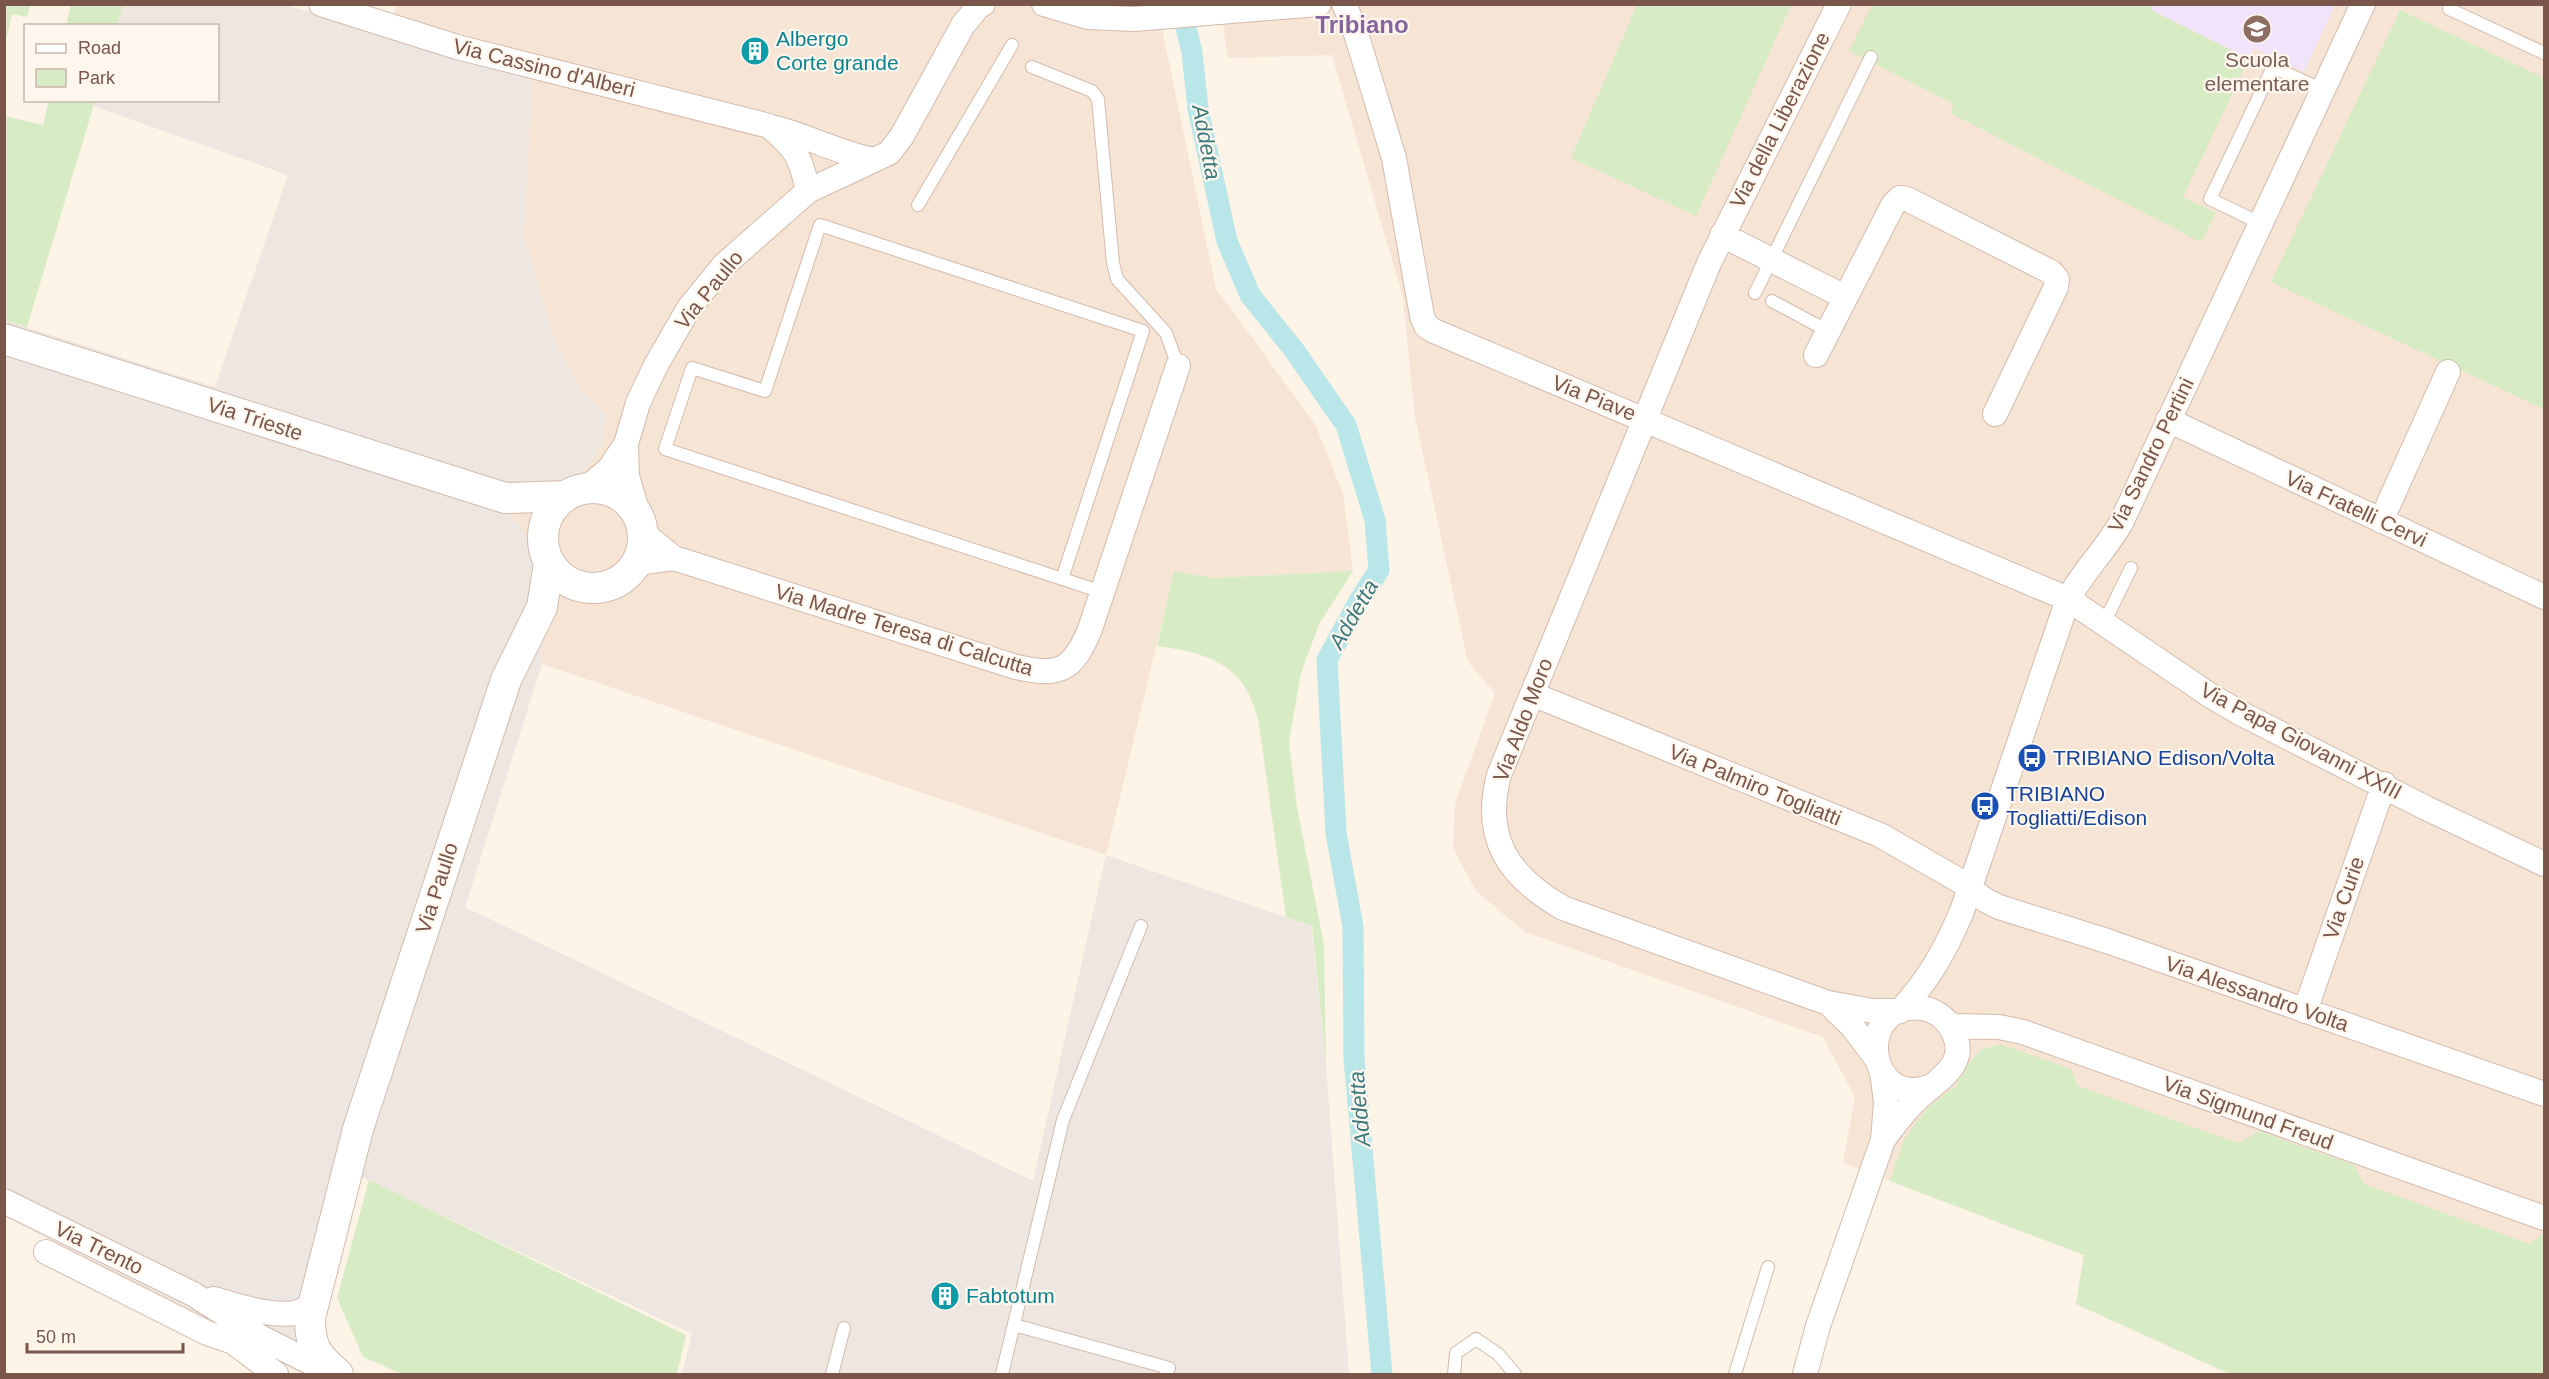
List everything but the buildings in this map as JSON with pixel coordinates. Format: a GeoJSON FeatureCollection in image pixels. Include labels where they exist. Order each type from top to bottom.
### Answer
{"type":"FeatureCollection","features":[{"type":"Feature","properties":{"kind":"street","name":"Via Cassino d'Alberi"},"geometry":{"type":"LineString","coordinates":[[321,4],[457,47],[769,126],[807,137],[851,156],[873,160]]}},
{"type":"Feature","properties":{"kind":"street","name":"Via Paullo"},"geometry":{"type":"LineString","coordinates":[[336,1374],[318,1357],[310,1338],[312,1305],[358,1129],[506,680],[542,607],[546,553],[544,530],[548,517],[610,468],[626,444],[638,403],[656,365],[689,308],[724,265],[808,190],[889,153],[902,136],[963,25],[983,4]]}},
{"type":"Feature","properties":{"kind":"street"},"geometry":{"type":"LineString","coordinates":[[1044,4],[1088,17],[1107,11],[1138,18],[1318,4]]}},
{"type":"Feature","properties":{"kind":"street","name":"Via Piave"},"geometry":{"type":"LineString","coordinates":[[1344,4],[1354,27],[1394,158],[1422,316],[1426,326],[2068,599]]}},
{"type":"Feature","properties":{"kind":"street","name":"Via della Liberazione"},"geometry":{"type":"LineString","coordinates":[[1644,418],[1722,235],[1839,4]]}},
{"type":"Feature","properties":{"kind":"street","name":"Via Sandro Pertini"},"geometry":{"type":"LineString","coordinates":[[1900,1011],[1924,983],[1947,946],[1971,890],[2068,599],[2121,523],[2363,4]]}},
{"type":"Feature","properties":{"kind":"street","name":"Via Cassino d'Alberi"},"geometry":{"type":"LineString","coordinates":[[769,126],[792,146],[800,158],[808,190]]}},
{"type":"Feature","properties":{"kind":"street"},"geometry":{"type":"LineString","coordinates":[[1816,355],[1893,205],[1900,198],[1907,200],[2051,272],[2057,279],[2056,287],[1995,414]]}},
{"type":"Feature","properties":{"kind":"street","name":"Via della Liberazione"},"geometry":{"type":"LineString","coordinates":[[1722,235],[1845,297]]}},
{"type":"Feature","properties":{"kind":"street","name":"Via Trieste"},"geometry":{"type":"LineString","coordinates":[[4,339],[505,498],[577,492]]}},
{"type":"Feature","properties":{"kind":"street","name":"Via Madre Teresa di Calcutta"},"geometry":{"type":"LineString","coordinates":[[636,563],[674,558],[1016,667],[1042,673],[1064,667],[1080,654],[1178,366]]}},
{"type":"Feature","properties":{"kind":"street"},"geometry":{"type":"LineString","coordinates":[[2380,521],[2448,372]]}},
{"type":"Feature","properties":{"kind":"street","name":"Via Aldo Moro"},"geometry":{"type":"LineString","coordinates":[[1644,418],[1499,775],[1493,797],[1493,821],[1500,844],[1510,863],[1526,883],[1540,895],[1563,908],[1828,1003]]}},
{"type":"Feature","properties":{"kind":"street","name":"Via Fratelli Cervi"},"geometry":{"type":"LineString","coordinates":[[2168,420],[2544,597]]}},
{"type":"Feature","properties":{"kind":"street","name":"Via Paullo"},"geometry":{"type":"LineString","coordinates":[[535,623],[585,588],[600,588],[614,583],[627,575],[636,563],[642,548],[641,525],[627,476],[626,444]]}},
{"type":"Feature","properties":{"kind":"street"},"geometry":{"type":"LineString","coordinates":[[577,492],[603,489],[618,495],[630,504],[641,525]]}},
{"type":"Feature","properties":{"kind":"street","name":"Via Trieste"},"geometry":{"type":"LineString","coordinates":[[505,498],[531,525],[546,553]]}},
{"type":"Feature","properties":{"kind":"street","name":"Via Madre Teresa di Calcutta"},"geometry":{"type":"LineString","coordinates":[[641,525],[674,558]]}},
{"type":"Feature","properties":{"kind":"street"},"geometry":{"type":"LineString","coordinates":[[546,553],[558,574],[570,583],[585,588]]}},
{"type":"Feature","properties":{"kind":"street","name":"Via Papa Giovanni XXIII"},"geometry":{"type":"LineString","coordinates":[[2068,599],[2232,708],[2384,784],[2426,808],[2544,864]]}},
{"type":"Feature","properties":{"kind":"street","name":"Via Palmiro Togliatti"},"geometry":{"type":"LineString","coordinates":[[1532,694],[1880,836],[1960,881],[1971,890]]}},
{"type":"Feature","properties":{"kind":"street","name":"Via Curie"},"geometry":{"type":"LineString","coordinates":[[2305,1011],[2384,784]]}},
{"type":"Feature","properties":{"kind":"street","name":"Via Alessandro Volta"},"geometry":{"type":"LineString","coordinates":[[1971,890],[1999,907],[2108,941],[2544,1094]]}},
{"type":"Feature","properties":{"kind":"street","name":"Via Sandro Pertini"},"geometry":{"type":"LineString","coordinates":[[1944,1019],[1938,993],[1947,946]]}},
{"type":"Feature","properties":{"kind":"street"},"geometry":{"type":"LineString","coordinates":[[1828,1003],[1873,1011],[1919,1008],[1944,1019],[1956,1041],[1956,1058],[1948,1074],[1898,1119],[1883,1140]]}},
{"type":"Feature","properties":{"kind":"street"},"geometry":{"type":"LineString","coordinates":[[1828,1003],[1852,1026],[1892,1082],[1906,1089],[1932,1086]]}},
{"type":"Feature","properties":{"kind":"street"},"geometry":{"type":"LineString","coordinates":[[1805,1374],[1818,1326],[1883,1140],[1886,1102],[1875,1041],[1881,1027],[1890,1017],[1900,1011]]}},
{"type":"Feature","properties":{"kind":"street","name":"Via Sigmund Freud"},"geometry":{"type":"LineString","coordinates":[[1944,1019],[1962,1026],[2000,1027],[2024,1032],[2544,1218]]}},
{"type":"Feature","properties":{"kind":"street","name":"Via Trento"},"geometry":{"type":"LineString","coordinates":[[4,1202],[193,1294],[258,1311],[296,1313],[312,1305]]}},
{"type":"Feature","properties":{"kind":"street"},"geometry":{"type":"LineString","coordinates":[[46,1252],[207,1333],[243,1337],[276,1374]]}},
{"type":"Feature","properties":{"kind":"street","name":"Via Trento"},"geometry":{"type":"LineString","coordinates":[[193,1294],[243,1337],[286,1352],[336,1374]]}},
{"type":"Feature","properties":{"kind":"lane"},"geometry":{"type":"LineString","coordinates":[[2451,4],[2449,9],[2544,53]]}},
{"type":"Feature","properties":{"kind":"lane"},"geometry":{"type":"LineString","coordinates":[[918,204],[1012,45]]}},
{"type":"Feature","properties":{"kind":"lane"},"geometry":{"type":"LineString","coordinates":[[1755,293],[1871,57]]}},
{"type":"Feature","properties":{"kind":"lane"},"geometry":{"type":"LineString","coordinates":[[1032,67],[1092,91],[1098,99],[1113,263],[1117,279],[1166,333],[1178,366]]}},
{"type":"Feature","properties":{"kind":"lane"},"geometry":{"type":"LineString","coordinates":[[2260,223],[2210,199],[2273,67],[2323,90]]}},
{"type":"Feature","properties":{"kind":"lane"},"geometry":{"type":"LineString","coordinates":[[1062,579],[1143,330],[820,225],[765,391],[692,368],[665,449],[1062,579],[1102,592]]}},
{"type":"Feature","properties":{"kind":"lane"},"geometry":{"type":"LineString","coordinates":[[1772,302],[1828,331]]}},
{"type":"Feature","properties":{"kind":"lane"},"geometry":{"type":"LineString","coordinates":[[2104,623],[2131,568]]}},
{"type":"Feature","properties":{"kind":"lane"},"geometry":{"type":"LineString","coordinates":[[1002,1374],[1064,1120],[1141,926]]}},
{"type":"Feature","properties":{"kind":"lane"},"geometry":{"type":"LineString","coordinates":[[1735,1374],[1768,1267]]}},
{"type":"Feature","properties":{"kind":"lane"},"geometry":{"type":"LineString","coordinates":[[1014,1325],[1169,1368],[1166,1374]]}},
{"type":"Feature","properties":{"kind":"lane"},"geometry":{"type":"LineString","coordinates":[[832,1374],[844,1328]]}},
{"type":"Feature","properties":{"kind":"lane"},"geometry":{"type":"LineString","coordinates":[[1454,1374],[1456,1353],[1476,1339],[1498,1354],[1515,1374]]}},
{"type":"Feature","properties":{"kind":"shaded area"},"geometry":{"type":"Polygon","coordinates":[[[396,4],[1157,5],[1216,289],[1315,424],[1343,494],[1353,571],[1213,578],[1174,572],[1106,855],[542,664],[535,586],[499,508],[606,415],[581,390],[555,343],[524,236],[532,80],[388,36],[396,4]]]}},
{"type":"Feature","properties":{"kind":"shaded area","name":"Scuola elementare"},"geometry":{"type":"Polygon","coordinates":[[[2153,4],[2335,5],[2304,72],[2254,48],[2249,59],[2151,10],[2153,4]]]}},
{"type":"Feature","properties":{"kind":"shaded area"},"geometry":{"type":"Polygon","coordinates":[[[124,5],[286,5],[532,80],[524,236],[555,343],[581,390],[606,415],[603,442],[586,469],[567,483],[500,508],[519,525],[531,541],[537,561],[535,586],[542,664],[465,907],[1033,1181],[1106,855],[1311,926],[1326,1064],[1349,1374],[682,1374],[692,1334],[355,1174],[311,1374],[301,1374],[207,1319],[5,1217],[4,320],[215,387],[288,175],[93,106],[94,102],[219,102],[219,24],[117,24],[124,5]]]}},
{"type":"Feature","properties":{"kind":"shaded area"},"geometry":{"type":"Polygon","coordinates":[[[1220,5],[2544,5],[2544,1374],[2230,1374],[2076,1304],[2084,1255],[1843,1163],[1855,1097],[1823,1037],[1525,932],[1476,891],[1453,848],[1455,804],[1495,693],[1468,662],[1415,417],[1403,297],[1332,55],[1228,58],[1220,5]]]}},
{"type":"Feature","properties":{"kind":"green space"},"geometry":{"type":"Polygon","coordinates":[[[5,4],[30,5],[27,17],[12,14],[5,45],[5,4]]]}},
{"type":"Feature","properties":{"kind":"green space"},"geometry":{"type":"Polygon","coordinates":[[[71,4],[124,5],[117,24],[66,24],[71,4]]]}},
{"type":"Feature","properties":{"kind":"green space"},"geometry":{"type":"Polygon","coordinates":[[[1637,5],[1791,5],[1696,216],[1571,158],[1637,5]]]}},
{"type":"Feature","properties":{"kind":"green space"},"geometry":{"type":"Polygon","coordinates":[[[1872,5],[2153,5],[2151,10],[2249,59],[2183,197],[2216,213],[2201,242],[1950,113],[1954,104],[1849,51],[1872,5]]]}},
{"type":"Feature","properties":{"kind":"green space"},"geometry":{"type":"Polygon","coordinates":[[[2400,10],[2544,78],[2544,409],[2271,282],[2400,10]]]}},
{"type":"Feature","properties":{"kind":"green space"},"geometry":{"type":"Polygon","coordinates":[[[49,102],[95,102],[27,327],[5,320],[5,116],[43,125],[49,102]]]}},
{"type":"Feature","properties":{"kind":"green space"},"geometry":{"type":"Polygon","coordinates":[[[1174,571],[1213,578],[1353,571],[1319,624],[1301,673],[1289,742],[1297,807],[1324,945],[1326,1064],[1312,926],[1286,917],[1258,718],[1250,697],[1239,680],[1220,663],[1196,653],[1157,646],[1174,571]]]}},
{"type":"Feature","properties":{"kind":"green space"},"geometry":{"type":"Polygon","coordinates":[[[2000,1044],[2071,1069],[2078,1086],[2221,1137],[2240,1143],[2259,1131],[2354,1165],[2364,1184],[2530,1244],[2544,1233],[2544,1374],[2230,1374],[2076,1304],[2084,1255],[1890,1181],[1903,1142],[1916,1122],[1933,1103],[1956,1086],[1968,1064],[1982,1049],[2000,1044]]]}},
{"type":"Feature","properties":{"kind":"green space"},"geometry":{"type":"Polygon","coordinates":[[[369,1180],[686,1335],[677,1374],[402,1374],[363,1357],[337,1298],[369,1180]]]}},
{"type":"Feature","properties":{"kind":"waterway","name":"Addetta"},"geometry":{"type":"LineString","coordinates":[[1180,4],[1192,52],[1198,109],[1227,241],[1250,295],[1294,350],[1346,425],[1375,520],[1379,570],[1359,601],[1327,660],[1336,833],[1353,927],[1354,1058],[1382,1374]]}},
{"type":"Feature","properties":{"kind":"place","name":"Scuola elementare"},"geometry":{"type":"Point","coordinates":[2257,29]}},
{"type":"Feature","properties":{"kind":"place","name":"Albergo Corte grande"},"geometry":{"type":"Point","coordinates":[755,51]}},
{"type":"Feature","properties":{"kind":"place","name":"TRIBIANO Edison/Volta"},"geometry":{"type":"Point","coordinates":[2032,758]}},
{"type":"Feature","properties":{"kind":"place","name":"TRIBIANO Togliatti/Edison"},"geometry":{"type":"Point","coordinates":[1985,806]}},
{"type":"Feature","properties":{"kind":"place","name":"Fabtotum"},"geometry":{"type":"Point","coordinates":[945,1296]}},
{"type":"Feature","properties":{"kind":"district","name":"Tribiano"},"geometry":{"type":"Point","coordinates":[1362,25]}}]}
